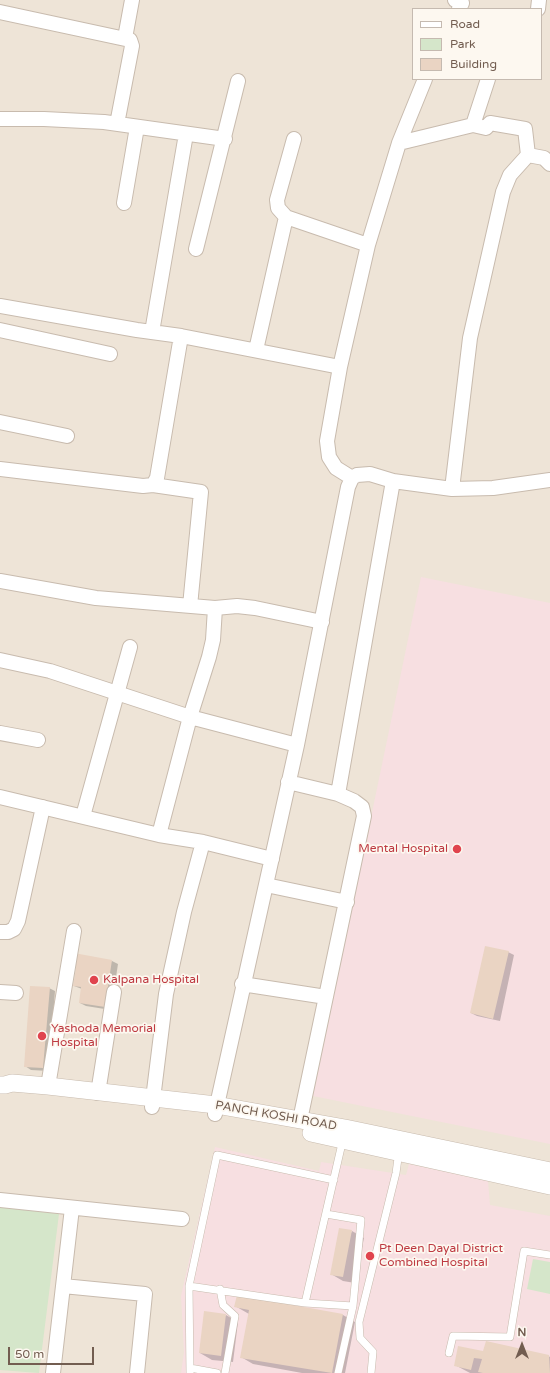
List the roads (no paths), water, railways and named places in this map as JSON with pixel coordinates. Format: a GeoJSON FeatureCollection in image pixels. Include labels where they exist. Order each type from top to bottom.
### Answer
{"type":"FeatureCollection","features":[{"type":"Feature","properties":{"kind":"street"},"geometry":{"type":"LineString","coordinates":[[125,38],[132,0]]}},
{"type":"Feature","properties":{"kind":"street"},"geometry":{"type":"LineString","coordinates":[[455,0],[462,3],[460,8]]}},
{"type":"Feature","properties":{"kind":"street"},"geometry":{"type":"LineString","coordinates":[[0,12],[130,40],[132,46],[117,124]]}},
{"type":"Feature","properties":{"kind":"street"},"geometry":{"type":"LineString","coordinates":[[352,478],[336,468],[329,457],[327,441],[340,367],[368,245],[399,143],[424,80]]}},
{"type":"Feature","properties":{"kind":"street"},"geometry":{"type":"LineString","coordinates":[[473,125],[488,80]]}},
{"type":"Feature","properties":{"kind":"street"},"geometry":{"type":"LineString","coordinates":[[196,249],[238,81]]}},
{"type":"Feature","properties":{"kind":"street"},"geometry":{"type":"LineString","coordinates":[[0,119],[44,119],[117,124],[224,139]]}},
{"type":"Feature","properties":{"kind":"street"},"geometry":{"type":"LineString","coordinates":[[399,143],[473,125],[486,128],[490,123],[525,129],[528,155],[510,175],[502,192],[470,338],[452,489]]}},
{"type":"Feature","properties":{"kind":"street"},"geometry":{"type":"LineString","coordinates":[[124,203],[137,127]]}},
{"type":"Feature","properties":{"kind":"street"},"geometry":{"type":"LineString","coordinates":[[152,332],[186,134]]}},
{"type":"Feature","properties":{"kind":"street"},"geometry":{"type":"LineString","coordinates":[[294,139],[277,200],[278,208],[286,218],[368,245]]}},
{"type":"Feature","properties":{"kind":"street"},"geometry":{"type":"LineString","coordinates":[[528,155],[544,158],[550,164]]}},
{"type":"Feature","properties":{"kind":"street"},"geometry":{"type":"LineString","coordinates":[[256,350],[286,218]]}},
{"type":"Feature","properties":{"kind":"street"},"geometry":{"type":"LineString","coordinates":[[0,306],[181,336],[340,367]]}},
{"type":"Feature","properties":{"kind":"street"},"geometry":{"type":"LineString","coordinates":[[0,330],[110,354]]}},
{"type":"Feature","properties":{"kind":"street"},"geometry":{"type":"LineString","coordinates":[[153,485],[157,478],[181,336]]}},
{"type":"Feature","properties":{"kind":"street"},"geometry":{"type":"LineString","coordinates":[[0,422],[67,436]]}},
{"type":"Feature","properties":{"kind":"street"},"geometry":{"type":"LineString","coordinates":[[0,469],[143,486],[153,485],[201,492],[190,606]]}},
{"type":"Feature","properties":{"kind":"street"},"geometry":{"type":"LineString","coordinates":[[344,1134],[271,1124],[215,1109],[297,745],[348,487],[352,478],[357,475],[370,474],[393,481],[452,489],[492,488],[550,480]]}},
{"type":"Feature","properties":{"kind":"street"},"geometry":{"type":"LineString","coordinates":[[338,794],[393,481]]}},
{"type":"Feature","properties":{"kind":"street"},"geometry":{"type":"LineString","coordinates":[[0,581],[96,598],[215,608],[237,606],[255,608],[322,622]]}},
{"type":"Feature","properties":{"kind":"street"},"geometry":{"type":"LineString","coordinates":[[159,835],[190,717],[203,679],[210,652],[215,608]]}},
{"type":"Feature","properties":{"kind":"street"},"geometry":{"type":"LineString","coordinates":[[83,816],[130,647]]}},
{"type":"Feature","properties":{"kind":"street"},"geometry":{"type":"LineString","coordinates":[[0,660],[50,671],[190,717],[297,745]]}},
{"type":"Feature","properties":{"kind":"street"},"geometry":{"type":"LineString","coordinates":[[0,733],[38,740]]}},
{"type":"Feature","properties":{"kind":"street"},"geometry":{"type":"LineString","coordinates":[[288,782],[338,794],[362,807],[364,816],[300,1120]]}},
{"type":"Feature","properties":{"kind":"street"},"geometry":{"type":"LineString","coordinates":[[0,797],[159,835],[203,842],[272,859]]}},
{"type":"Feature","properties":{"kind":"street"},"geometry":{"type":"LineString","coordinates":[[0,932],[8,932],[14,929],[18,920],[43,807]]}},
{"type":"Feature","properties":{"kind":"street"},"geometry":{"type":"LineString","coordinates":[[3,1085],[11,1089],[152,1103],[166,994],[184,912],[203,842]]}},
{"type":"Feature","properties":{"kind":"street"},"geometry":{"type":"LineString","coordinates":[[266,884],[347,902]]}},
{"type":"Feature","properties":{"kind":"street"},"geometry":{"type":"LineString","coordinates":[[48,1086],[74,931]]}},
{"type":"Feature","properties":{"kind":"street"},"geometry":{"type":"LineString","coordinates":[[242,984],[326,997]]}},
{"type":"Feature","properties":{"kind":"street"},"geometry":{"type":"LineString","coordinates":[[0,992],[16,994]]}},
{"type":"Feature","properties":{"kind":"street"},"geometry":{"type":"LineString","coordinates":[[98,1093],[114,992]]}},
{"type":"Feature","properties":{"kind":"street","name":"PANCH KOSHI ROAD"},"geometry":{"type":"LineString","coordinates":[[3,1085],[12,1083],[48,1086],[152,1103],[215,1109],[300,1120],[344,1134],[550,1171]]}},
{"type":"Feature","properties":{"kind":"street"},"geometry":{"type":"LineString","coordinates":[[400,1145],[550,1186]]}},
{"type":"Feature","properties":{"kind":"street"},"geometry":{"type":"LineString","coordinates":[[0,1200],[182,1220]]}},
{"type":"Feature","properties":{"kind":"street"},"geometry":{"type":"LineString","coordinates":[[52,1373],[72,1208]]}},
{"type":"Feature","properties":{"kind":"street"},"geometry":{"type":"LineString","coordinates":[[63,1286],[145,1294],[137,1373]]}},
{"type":"Feature","properties":{"kind":"lane"},"geometry":{"type":"LineString","coordinates":[[305,1303],[344,1134]]}},
{"type":"Feature","properties":{"kind":"lane"},"geometry":{"type":"LineString","coordinates":[[371,1373],[373,1352],[360,1338],[359,1322],[396,1173],[400,1145]]}},
{"type":"Feature","properties":{"kind":"lane"},"geometry":{"type":"LineString","coordinates":[[217,1373],[190,1370],[188,1286],[217,1155],[334,1180]]}},
{"type":"Feature","properties":{"kind":"lane"},"geometry":{"type":"LineString","coordinates":[[326,1214],[361,1220],[353,1306],[338,1373]]}},
{"type":"Feature","properties":{"kind":"lane"},"geometry":{"type":"LineString","coordinates":[[449,1353],[454,1336],[510,1337],[524,1251],[550,1255]]}},
{"type":"Feature","properties":{"kind":"lane"},"geometry":{"type":"LineString","coordinates":[[188,1286],[220,1289],[305,1303],[353,1306]]}},
{"type":"Feature","properties":{"kind":"lane"},"geometry":{"type":"LineString","coordinates":[[220,1289],[223,1306],[235,1316],[225,1373]]}},
{"type":"Feature","properties":{"kind":"place","name":"Mental Hospital"},"geometry":{"type":"Point","coordinates":[457,849]}},
{"type":"Feature","properties":{"kind":"place","name":"Kalpana Hospital"},"geometry":{"type":"Point","coordinates":[94,980]}},
{"type":"Feature","properties":{"kind":"place","name":"Yashoda Memorial Hospital"},"geometry":{"type":"Point","coordinates":[42,1036]}},
{"type":"Feature","properties":{"kind":"place","name":"Pt Deen Dayal District Combined Hospital"},"geometry":{"type":"Point","coordinates":[370,1256]}}]}
